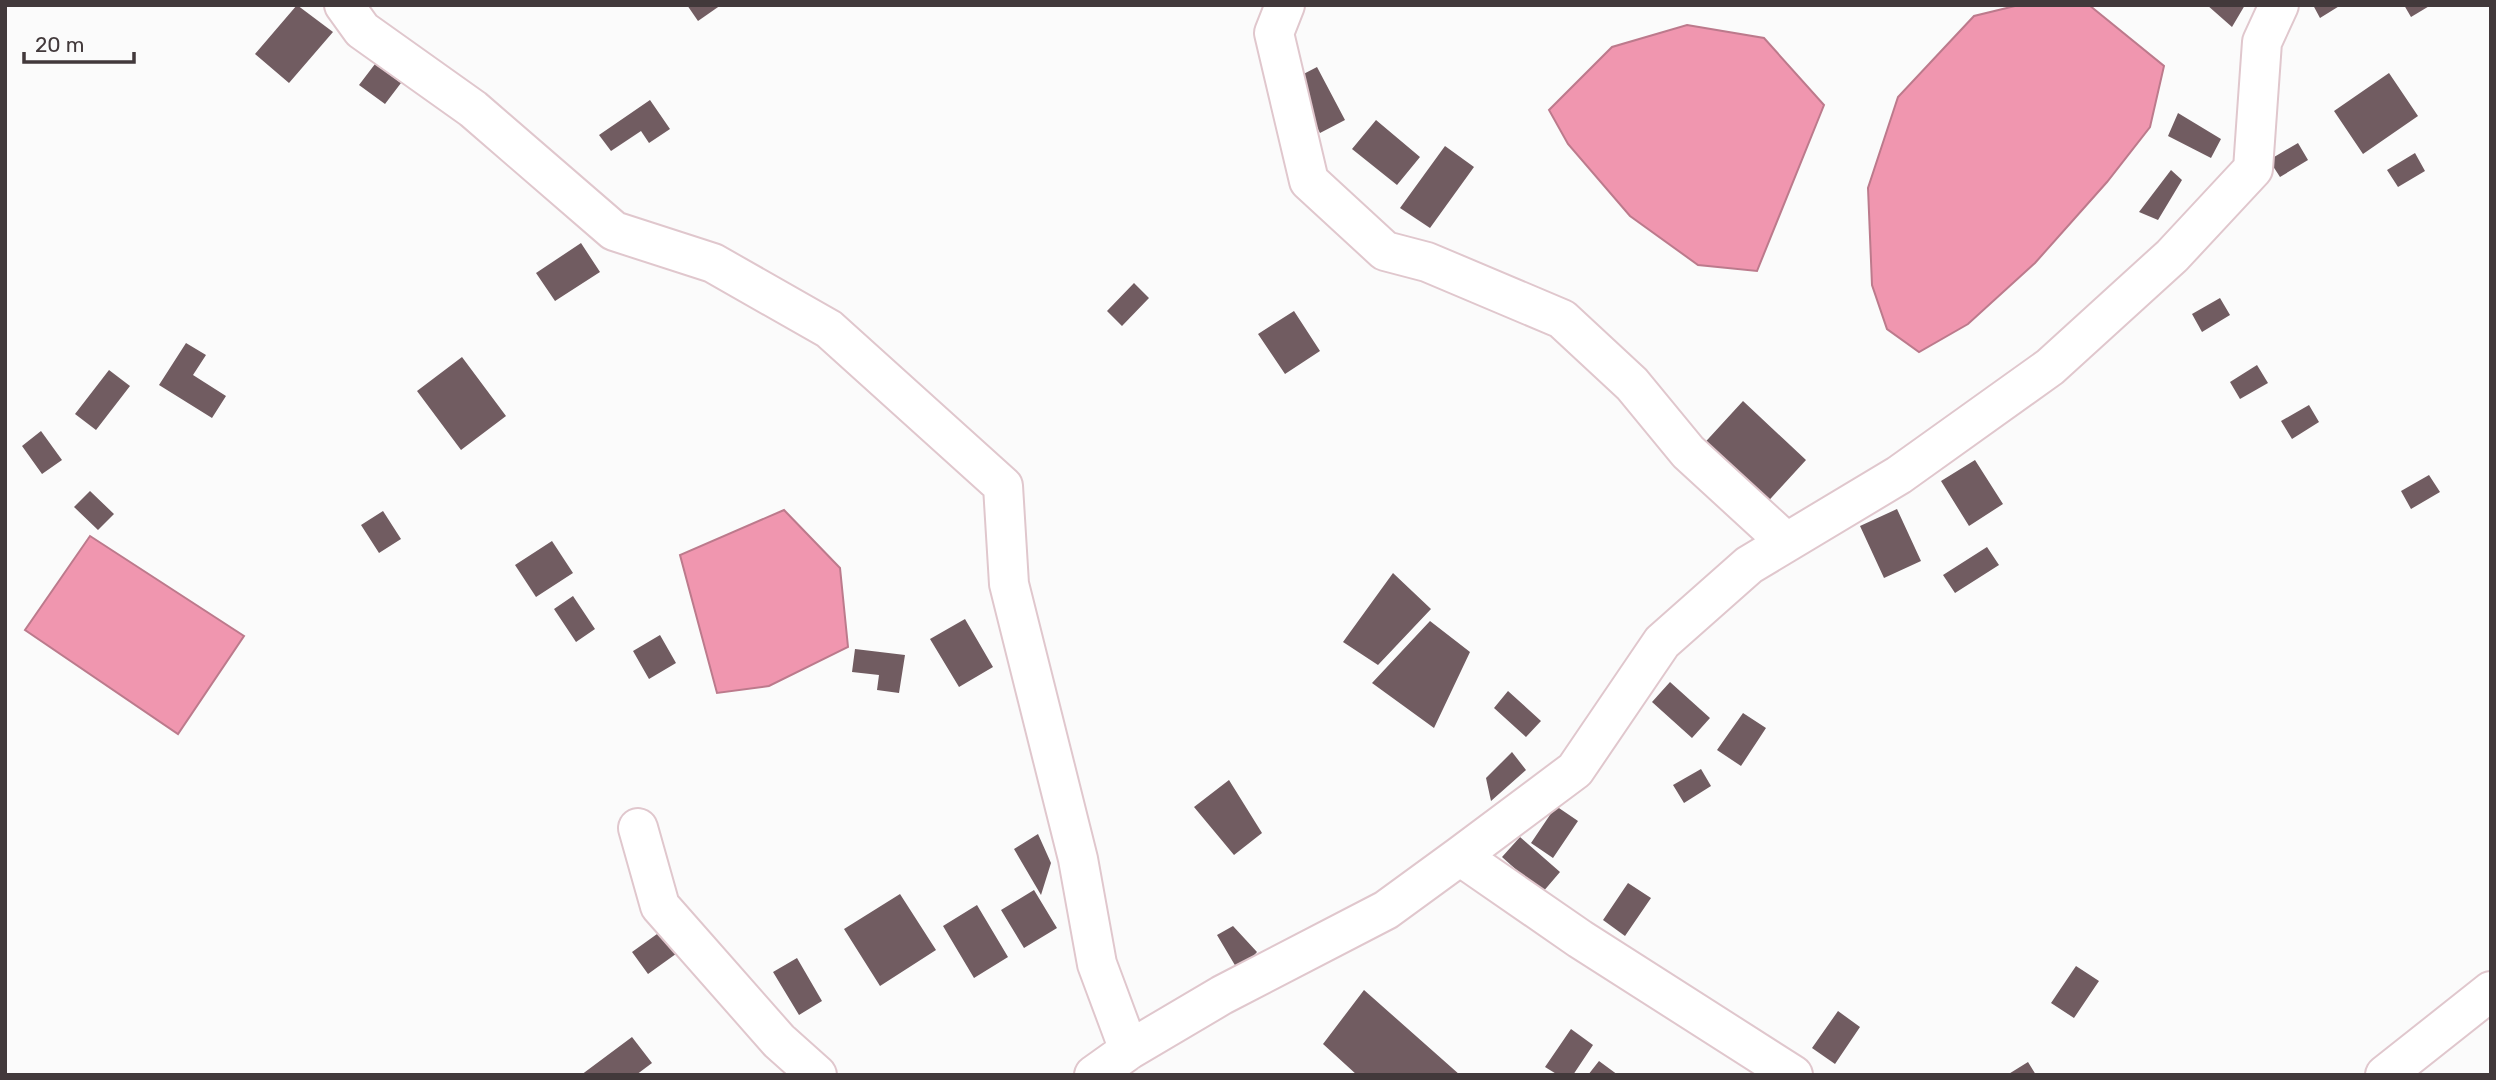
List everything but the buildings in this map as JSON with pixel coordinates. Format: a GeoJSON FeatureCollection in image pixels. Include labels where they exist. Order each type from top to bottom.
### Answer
{"type":"FeatureCollection","features":[{"type":"Feature","properties":{"kind":"street"},"geometry":{"type":"LineString","coordinates":[[344,5],[362,30],[474,109],[614,231],[713,263],[829,329],[1003,486],[1009,584],[1078,859],[1097,964],[1129,1050]]}},
{"type":"Feature","properties":{"kind":"street"},"geometry":{"type":"LineString","coordinates":[[1284,5],[1274,33],[1309,181],[1385,251],[1426,261],[1562,319],[1632,384],[1688,453],[1786,542]]}},
{"type":"Feature","properties":{"kind":"street"},"geometry":{"type":"LineString","coordinates":[[1094,1075],[1129,1050],[1222,995],[1386,910],[1460,856],[1574,770],[1662,642],[1749,565],[1899,474],[2050,367],[2172,256],[2253,169],[2262,42],[2279,5]]}},
{"type":"Feature","properties":{"kind":"street"},"geometry":{"type":"LineString","coordinates":[[638,828],[660,906],[779,1041],[817,1075]]}},
{"type":"Feature","properties":{"kind":"street"},"geometry":{"type":"LineString","coordinates":[[1460,856],[1580,939],[1793,1075]]}},
{"type":"Feature","properties":{"kind":"street"},"geometry":{"type":"LineString","coordinates":[[2385,1075],[2491,991]]}},
{"type":"Feature","properties":{"kind":"shaded area"},"geometry":{"type":"Polygon","coordinates":[[[2019,5],[2089,5],[2164,66],[2150,127],[2107,182],[2035,263],[1968,324],[1919,352],[1887,329],[1872,285],[1868,188],[1898,97],[1974,16],[2019,5]]]}},
{"type":"Feature","properties":{"kind":"shaded area"},"geometry":{"type":"Polygon","coordinates":[[[1687,25],[1764,38],[1824,105],[1757,271],[1698,265],[1630,216],[1568,144],[1549,110],[1612,47],[1687,25]]]}},
{"type":"Feature","properties":{"kind":"shaded area"},"geometry":{"type":"Polygon","coordinates":[[[784,510],[840,568],[848,647],[769,686],[717,693],[680,555],[784,510]]]}},
{"type":"Feature","properties":{"kind":"shaded area"},"geometry":{"type":"Polygon","coordinates":[[[90,536],[244,636],[178,734],[25,630],[90,536]]]}}]}
